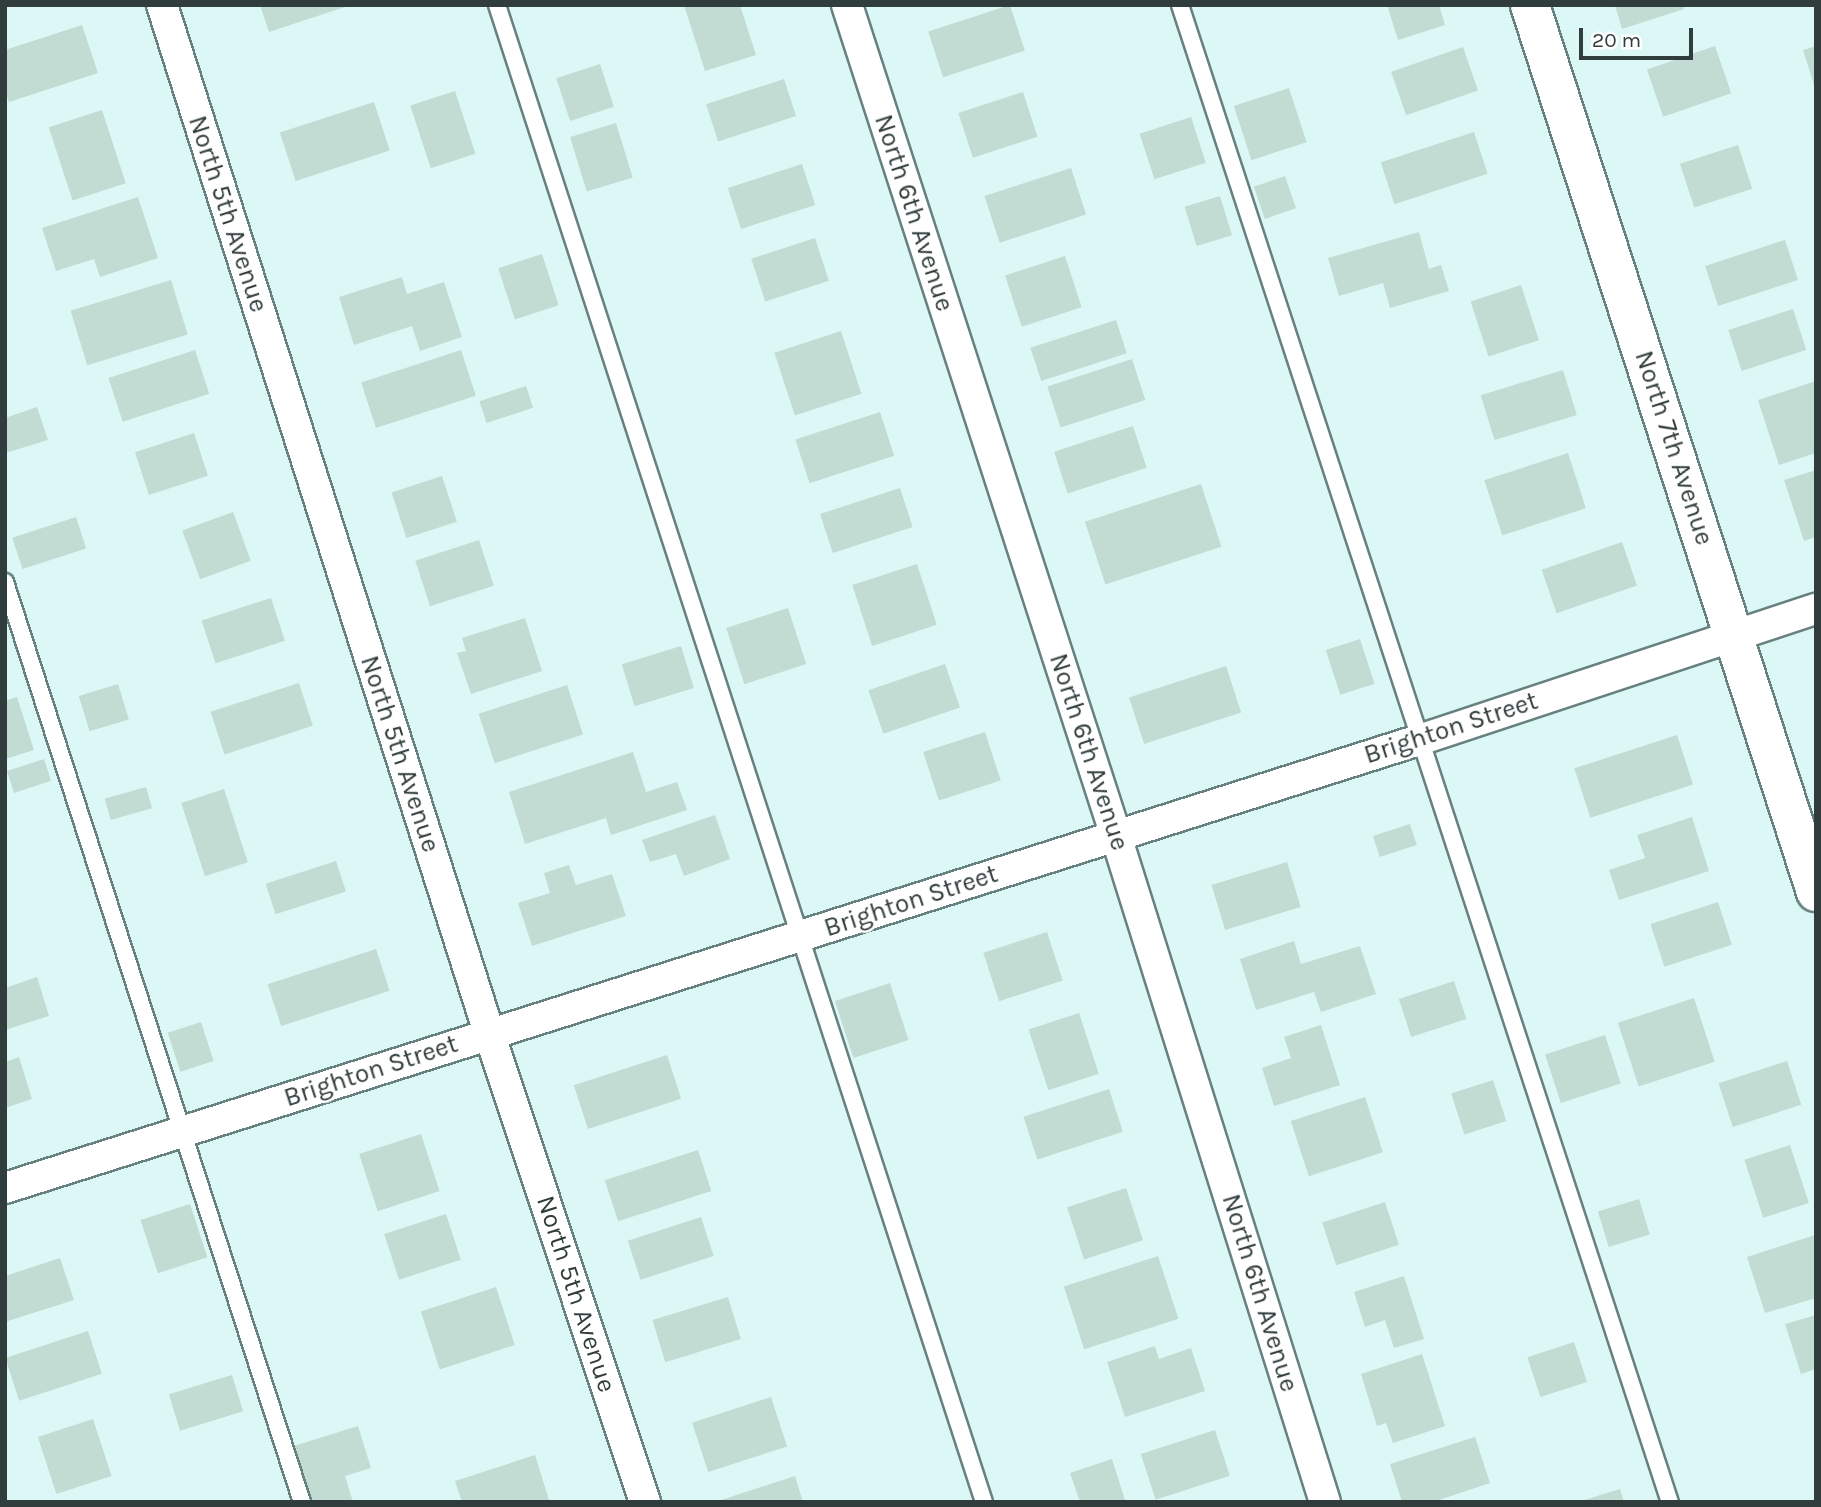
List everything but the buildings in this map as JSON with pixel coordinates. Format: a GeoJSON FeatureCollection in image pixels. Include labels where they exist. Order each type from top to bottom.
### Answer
{"type":"FeatureCollection","features":[{"type":"Feature","properties":{"kind":"street","name":"North 5th Avenue"},"geometry":{"type":"LineString","coordinates":[[162,5],[489,1033],[645,1502]]}},
{"type":"Feature","properties":{"kind":"street","name":"North 6th Avenue"},"geometry":{"type":"LineString","coordinates":[[846,5],[1116,836],[1325,1502]]}},
{"type":"Feature","properties":{"kind":"street","name":"North 7th Avenue"},"geometry":{"type":"LineString","coordinates":[[1530,5],[1816,892]]}},
{"type":"Feature","properties":{"kind":"street","name":"Brighton Street"},"geometry":{"type":"LineString","coordinates":[[5,1188],[1422,739],[1816,609]]}},
{"type":"Feature","properties":{"kind":"lane"},"geometry":{"type":"LineString","coordinates":[[496,5],[984,1502]]}},
{"type":"Feature","properties":{"kind":"lane"},"geometry":{"type":"LineString","coordinates":[[1180,5],[1671,1502]]}},
{"type":"Feature","properties":{"kind":"lane"},"geometry":{"type":"LineString","coordinates":[[5,582],[302,1502]]}}]}
